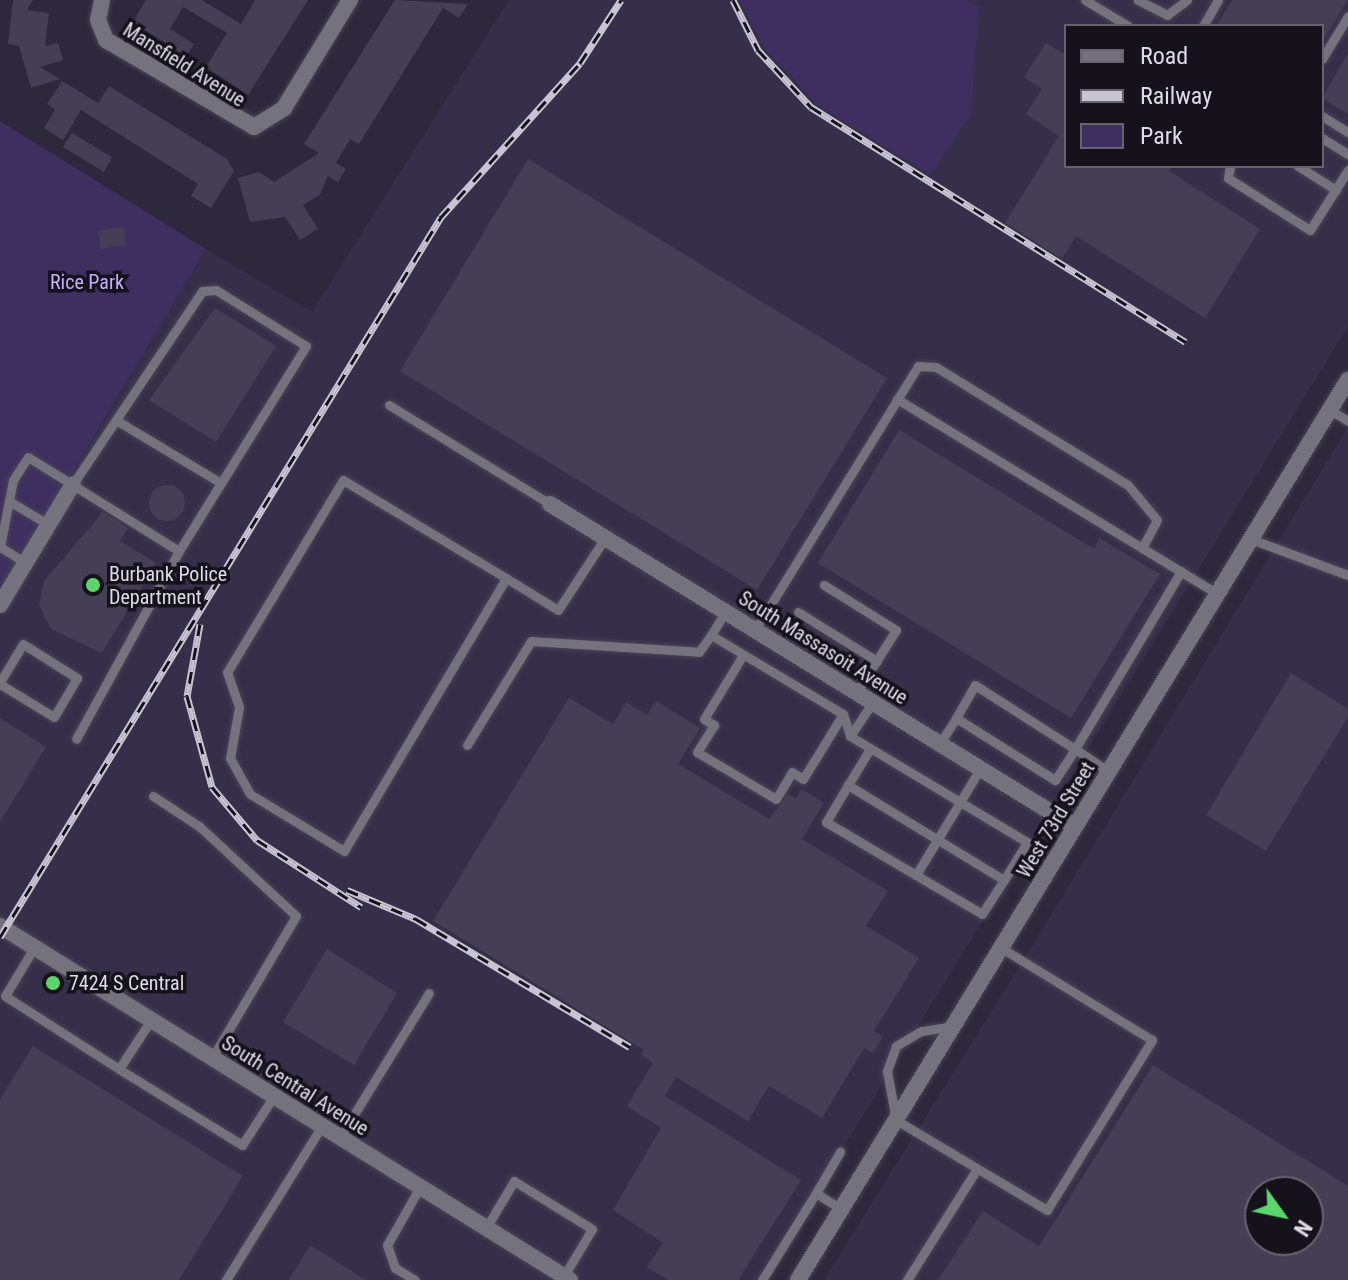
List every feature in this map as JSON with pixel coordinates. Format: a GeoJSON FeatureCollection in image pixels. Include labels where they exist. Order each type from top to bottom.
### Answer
{"type":"FeatureCollection","features":[{"type":"Feature","properties":{"kind":"street","name":"Mansfield Avenue"},"geometry":{"type":"LineString","coordinates":[[102,0],[99,26],[115,46],[254,127],[284,108],[350,0]]}},
{"type":"Feature","properties":{"kind":"street","name":"West 73rd Street"},"geometry":{"type":"LineString","coordinates":[[798,1280],[1348,380]]}},
{"type":"Feature","properties":{"kind":"street"},"geometry":{"type":"LineString","coordinates":[[0,605],[73,484]]}},
{"type":"Feature","properties":{"kind":"street","name":"South Massasoit Avenue"},"geometry":{"type":"LineString","coordinates":[[550,504],[1075,827]]}},
{"type":"Feature","properties":{"kind":"street","name":"South Central Avenue"},"geometry":{"type":"LineString","coordinates":[[0,926],[567,1278]]}},
{"type":"Feature","properties":{"kind":"lane"},"geometry":{"type":"LineString","coordinates":[[1085,0],[1125,24]]}},
{"type":"Feature","properties":{"kind":"lane"},"geometry":{"type":"LineString","coordinates":[[1138,0],[1167,15],[1187,0]]}},
{"type":"Feature","properties":{"kind":"lane"},"geometry":{"type":"LineString","coordinates":[[1204,24],[1218,0]]}},
{"type":"Feature","properties":{"kind":"lane"},"geometry":{"type":"LineString","coordinates":[[1324,56],[1348,16]]}},
{"type":"Feature","properties":{"kind":"lane"},"geometry":{"type":"LineString","coordinates":[[1324,117],[1348,132]]}},
{"type":"Feature","properties":{"kind":"lane"},"geometry":{"type":"LineString","coordinates":[[1324,139],[1348,154]]}},
{"type":"Feature","properties":{"kind":"lane"},"geometry":{"type":"LineString","coordinates":[[1230,168],[1228,178],[1310,230],[1348,170]]}},
{"type":"Feature","properties":{"kind":"lane"},"geometry":{"type":"LineString","coordinates":[[1301,168],[1336,190]]}},
{"type":"Feature","properties":{"kind":"lane"},"geometry":{"type":"LineString","coordinates":[[73,484],[119,422],[202,291],[216,290],[306,346],[179,551],[76,739]]}},
{"type":"Feature","properties":{"kind":"lane"},"geometry":{"type":"LineString","coordinates":[[755,630],[918,366],[936,367],[1039,429],[1151,505],[1157,520],[1142,548]]}},
{"type":"Feature","properties":{"kind":"lane"},"geometry":{"type":"LineString","coordinates":[[897,399],[1218,594]]}},
{"type":"Feature","properties":{"kind":"lane"},"geometry":{"type":"LineString","coordinates":[[389,405],[550,504]]}},
{"type":"Feature","properties":{"kind":"lane"},"geometry":{"type":"LineString","coordinates":[[1330,410],[1348,421]]}},
{"type":"Feature","properties":{"kind":"lane"},"geometry":{"type":"LineString","coordinates":[[119,422],[221,483]]}},
{"type":"Feature","properties":{"kind":"lane"},"geometry":{"type":"LineString","coordinates":[[26,563],[0,547],[9,501],[28,457],[179,551]]}},
{"type":"Feature","properties":{"kind":"lane"},"geometry":{"type":"LineString","coordinates":[[506,578],[344,851],[250,794],[230,758],[239,707],[227,672],[343,480],[506,578],[558,610],[605,538]]}},
{"type":"Feature","properties":{"kind":"lane"},"geometry":{"type":"LineString","coordinates":[[9,501],[49,525]]}},
{"type":"Feature","properties":{"kind":"lane"},"geometry":{"type":"LineString","coordinates":[[1251,539],[1348,575]]}},
{"type":"Feature","properties":{"kind":"lane"},"geometry":{"type":"LineString","coordinates":[[956,718],[1055,780],[1181,571]]}},
{"type":"Feature","properties":{"kind":"lane"},"geometry":{"type":"LineString","coordinates":[[824,585],[896,630],[856,693]]}},
{"type":"Feature","properties":{"kind":"lane"},"geometry":{"type":"LineString","coordinates":[[467,745],[531,641],[699,652],[725,612]]}},
{"type":"Feature","properties":{"kind":"lane"},"geometry":{"type":"LineString","coordinates":[[798,612],[877,661]]}},
{"type":"Feature","properties":{"kind":"lane"},"geometry":{"type":"LineString","coordinates":[[711,635],[843,714],[850,736],[1027,842],[982,914],[826,822],[870,749]]}},
{"type":"Feature","properties":{"kind":"lane"},"geometry":{"type":"LineString","coordinates":[[23,644],[77,678],[54,717],[0,683],[23,644]]}},
{"type":"Feature","properties":{"kind":"lane"},"geometry":{"type":"LineString","coordinates":[[743,655],[704,719],[714,725],[697,752],[776,799],[792,772],[803,779],[843,714]]}},
{"type":"Feature","properties":{"kind":"lane"},"geometry":{"type":"LineString","coordinates":[[940,743],[975,685],[1109,772]]}},
{"type":"Feature","properties":{"kind":"lane"},"geometry":{"type":"LineString","coordinates":[[850,736],[872,703]]}},
{"type":"Feature","properties":{"kind":"lane"},"geometry":{"type":"LineString","coordinates":[[916,875],[980,769]]}},
{"type":"Feature","properties":{"kind":"lane"},"geometry":{"type":"LineString","coordinates":[[848,785],[1004,880]]}},
{"type":"Feature","properties":{"kind":"lane"},"geometry":{"type":"LineString","coordinates":[[153,796],[200,827],[296,916],[212,1058]]}},
{"type":"Feature","properties":{"kind":"lane"},"geometry":{"type":"LineString","coordinates":[[35,946],[3,1001],[242,1145],[274,1096]]}},
{"type":"Feature","properties":{"kind":"lane"},"geometry":{"type":"LineString","coordinates":[[954,1026],[921,1031],[896,1046],[887,1071],[896,1120],[1047,1210],[1152,1040],[1001,948]]}},
{"type":"Feature","properties":{"kind":"lane"},"geometry":{"type":"LineString","coordinates":[[340,1137],[429,993]]}},
{"type":"Feature","properties":{"kind":"lane"},"geometry":{"type":"LineString","coordinates":[[119,1069],[151,1020]]}},
{"type":"Feature","properties":{"kind":"lane"},"geometry":{"type":"LineString","coordinates":[[226,1280],[322,1126]]}},
{"type":"Feature","properties":{"kind":"lane"},"geometry":{"type":"LineString","coordinates":[[762,1280],[840,1152]]}},
{"type":"Feature","properties":{"kind":"lane"},"geometry":{"type":"LineString","coordinates":[[907,1280],[977,1169]]}},
{"type":"Feature","properties":{"kind":"lane"},"geometry":{"type":"LineString","coordinates":[[486,1228],[514,1181],[592,1229],[567,1278]]}},
{"type":"Feature","properties":{"kind":"lane"},"geometry":{"type":"LineString","coordinates":[[415,1280],[395,1268],[387,1245],[420,1187]]}},
{"type":"Feature","properties":{"kind":"lane"},"geometry":{"type":"LineString","coordinates":[[816,1193],[841,1209]]}},
{"type":"Feature","properties":{"kind":"shaded area"},"geometry":{"type":"Polygon","coordinates":[[[509,0],[1348,0],[1348,326],[762,1280],[0,1280],[0,593],[206,249],[312,312],[509,0]]]}},
{"type":"Feature","properties":{"kind":"shaded area"},"geometry":{"type":"Polygon","coordinates":[[[1348,427],[1348,1280],[824,1280],[1031,948],[1348,427]]]}},
{"type":"Feature","properties":{"kind":"green space"},"geometry":{"type":"Polygon","coordinates":[[[740,0],[965,0],[979,7],[971,113],[930,175],[818,105],[765,49],[740,0]]]}},
{"type":"Feature","properties":{"kind":"green space","name":"Rice Park"},"geometry":{"type":"Polygon","coordinates":[[[0,121],[206,249],[0,593],[0,121]]]}},
{"type":"Feature","properties":{"kind":"building"},"geometry":{"type":"Polygon","coordinates":[[[13,0],[33,0],[27,10],[49,13],[45,46],[58,43],[63,60],[40,67],[60,79],[31,88],[19,46],[8,44],[13,0]]]}},
{"type":"Feature","properties":{"kind":"building"},"geometry":{"type":"Polygon","coordinates":[[[146,0],[202,0],[241,24],[255,0],[308,0],[248,95],[206,67],[227,33],[183,7],[170,29],[194,44],[186,57],[133,22],[146,0]]]}},
{"type":"Feature","properties":{"kind":"building"},"geometry":{"type":"Polygon","coordinates":[[[395,0],[468,4],[459,18],[443,8],[359,144],[350,139],[336,163],[346,169],[338,182],[328,176],[320,195],[303,205],[318,229],[300,240],[285,217],[250,222],[238,178],[259,172],[274,182],[319,153],[304,144],[395,0]]]}},
{"type":"Feature","properties":{"kind":"building"},"geometry":{"type":"Polygon","coordinates":[[[1232,0],[1348,0],[1324,39],[1324,24],[1217,24],[1232,0]]]}},
{"type":"Feature","properties":{"kind":"building"},"geometry":{"type":"Polygon","coordinates":[[[1046,43],[1064,54],[1064,168],[1171,168],[1169,171],[1260,229],[1205,318],[1076,236],[1062,259],[1005,223],[1059,136],[1026,114],[1042,89],[1024,77],[1046,43]]]}},
{"type":"Feature","properties":{"kind":"building"},"geometry":{"type":"Polygon","coordinates":[[[1348,53],[1348,114],[1324,99],[1348,53]]]}},
{"type":"Feature","properties":{"kind":"building"},"geometry":{"type":"Polygon","coordinates":[[[62,81],[98,103],[109,86],[227,159],[234,171],[211,208],[191,196],[198,184],[81,110],[63,140],[44,128],[55,110],[47,104],[62,81]]]}},
{"type":"Feature","properties":{"kind":"building"},"geometry":{"type":"Polygon","coordinates":[[[72,133],[112,157],[104,172],[63,147],[72,133]]]}},
{"type":"Feature","properties":{"kind":"building"},"geometry":{"type":"Polygon","coordinates":[[[528,159],[887,378],[757,590],[400,371],[528,159]]]}},
{"type":"Feature","properties":{"kind":"building"},"geometry":{"type":"Polygon","coordinates":[[[123,227],[126,245],[101,249],[98,231],[123,227]]]}},
{"type":"Feature","properties":{"kind":"building"},"geometry":{"type":"Polygon","coordinates":[[[215,308],[276,346],[216,442],[149,400],[215,308]]]}},
{"type":"Feature","properties":{"kind":"building"},"geometry":{"type":"Polygon","coordinates":[[[899,430],[1094,549],[1099,538],[1160,574],[1071,718],[818,563],[899,430]]]}},
{"type":"Feature","properties":{"kind":"building"},"geometry":{"type":"Polygon","coordinates":[[[167,485],[179,491],[185,503],[179,515],[167,521],[155,515],[149,503],[155,491],[167,485]]]}},
{"type":"Feature","properties":{"kind":"building","name":"Burbank Police Department"},"geometry":{"type":"Polygon","coordinates":[[[103,512],[128,528],[120,541],[156,563],[102,653],[51,629],[39,605],[44,581],[103,512]]]}},
{"type":"Feature","properties":{"kind":"building"},"geometry":{"type":"Polygon","coordinates":[[[1291,673],[1348,709],[1348,717],[1266,851],[1206,815],[1291,673]]]}},
{"type":"Feature","properties":{"kind":"building"},"geometry":{"type":"Polygon","coordinates":[[[569,698],[613,724],[626,702],[647,715],[656,701],[700,728],[678,764],[769,819],[788,794],[796,799],[802,789],[824,803],[802,839],[888,891],[866,926],[919,958],[874,1031],[883,1037],[873,1053],[864,1048],[822,1118],[769,1086],[748,1121],[676,1077],[665,1096],[801,1180],[738,1280],[668,1280],[647,1267],[663,1243],[613,1210],[661,1128],[627,1106],[653,1063],[641,1055],[644,1050],[433,921],[569,698]]]}},
{"type":"Feature","properties":{"kind":"building"},"geometry":{"type":"Polygon","coordinates":[[[0,718],[46,747],[0,822],[0,718]]]}},
{"type":"Feature","properties":{"kind":"building"},"geometry":{"type":"Polygon","coordinates":[[[327,949],[397,993],[354,1065],[283,1022],[327,949]]]}},
{"type":"Feature","properties":{"kind":"building"},"geometry":{"type":"Polygon","coordinates":[[[33,1046],[243,1176],[179,1280],[0,1280],[0,1099],[33,1046]]]}},
{"type":"Feature","properties":{"kind":"building"},"geometry":{"type":"Polygon","coordinates":[[[1153,1065],[1348,1186],[1348,1280],[938,1280],[983,1211],[1039,1246],[1153,1065]]]}},
{"type":"Feature","properties":{"kind":"building"},"geometry":{"type":"Polygon","coordinates":[[[310,1245],[366,1280],[289,1280],[310,1245]]]}},
{"type":"Feature","properties":{"kind":"railway"},"geometry":{"type":"LineString","coordinates":[[0,937],[441,217],[580,63],[621,0]]}},
{"type":"Feature","properties":{"kind":"railway"},"geometry":{"type":"LineString","coordinates":[[733,0],[758,50],[811,107],[1185,342]]}},
{"type":"Feature","properties":{"kind":"railway"},"geometry":{"type":"LineString","coordinates":[[200,624],[187,696],[212,787],[257,840],[361,907]]}},
{"type":"Feature","properties":{"kind":"railway"},"geometry":{"type":"LineString","coordinates":[[347,890],[416,919],[630,1047]]}},
{"type":"Feature","properties":{"kind":"place","name":"Burbank Police Department"},"geometry":{"type":"Point","coordinates":[93,585]}},
{"type":"Feature","properties":{"kind":"place","name":"7424 S Central"},"geometry":{"type":"Point","coordinates":[53,983]}}]}
